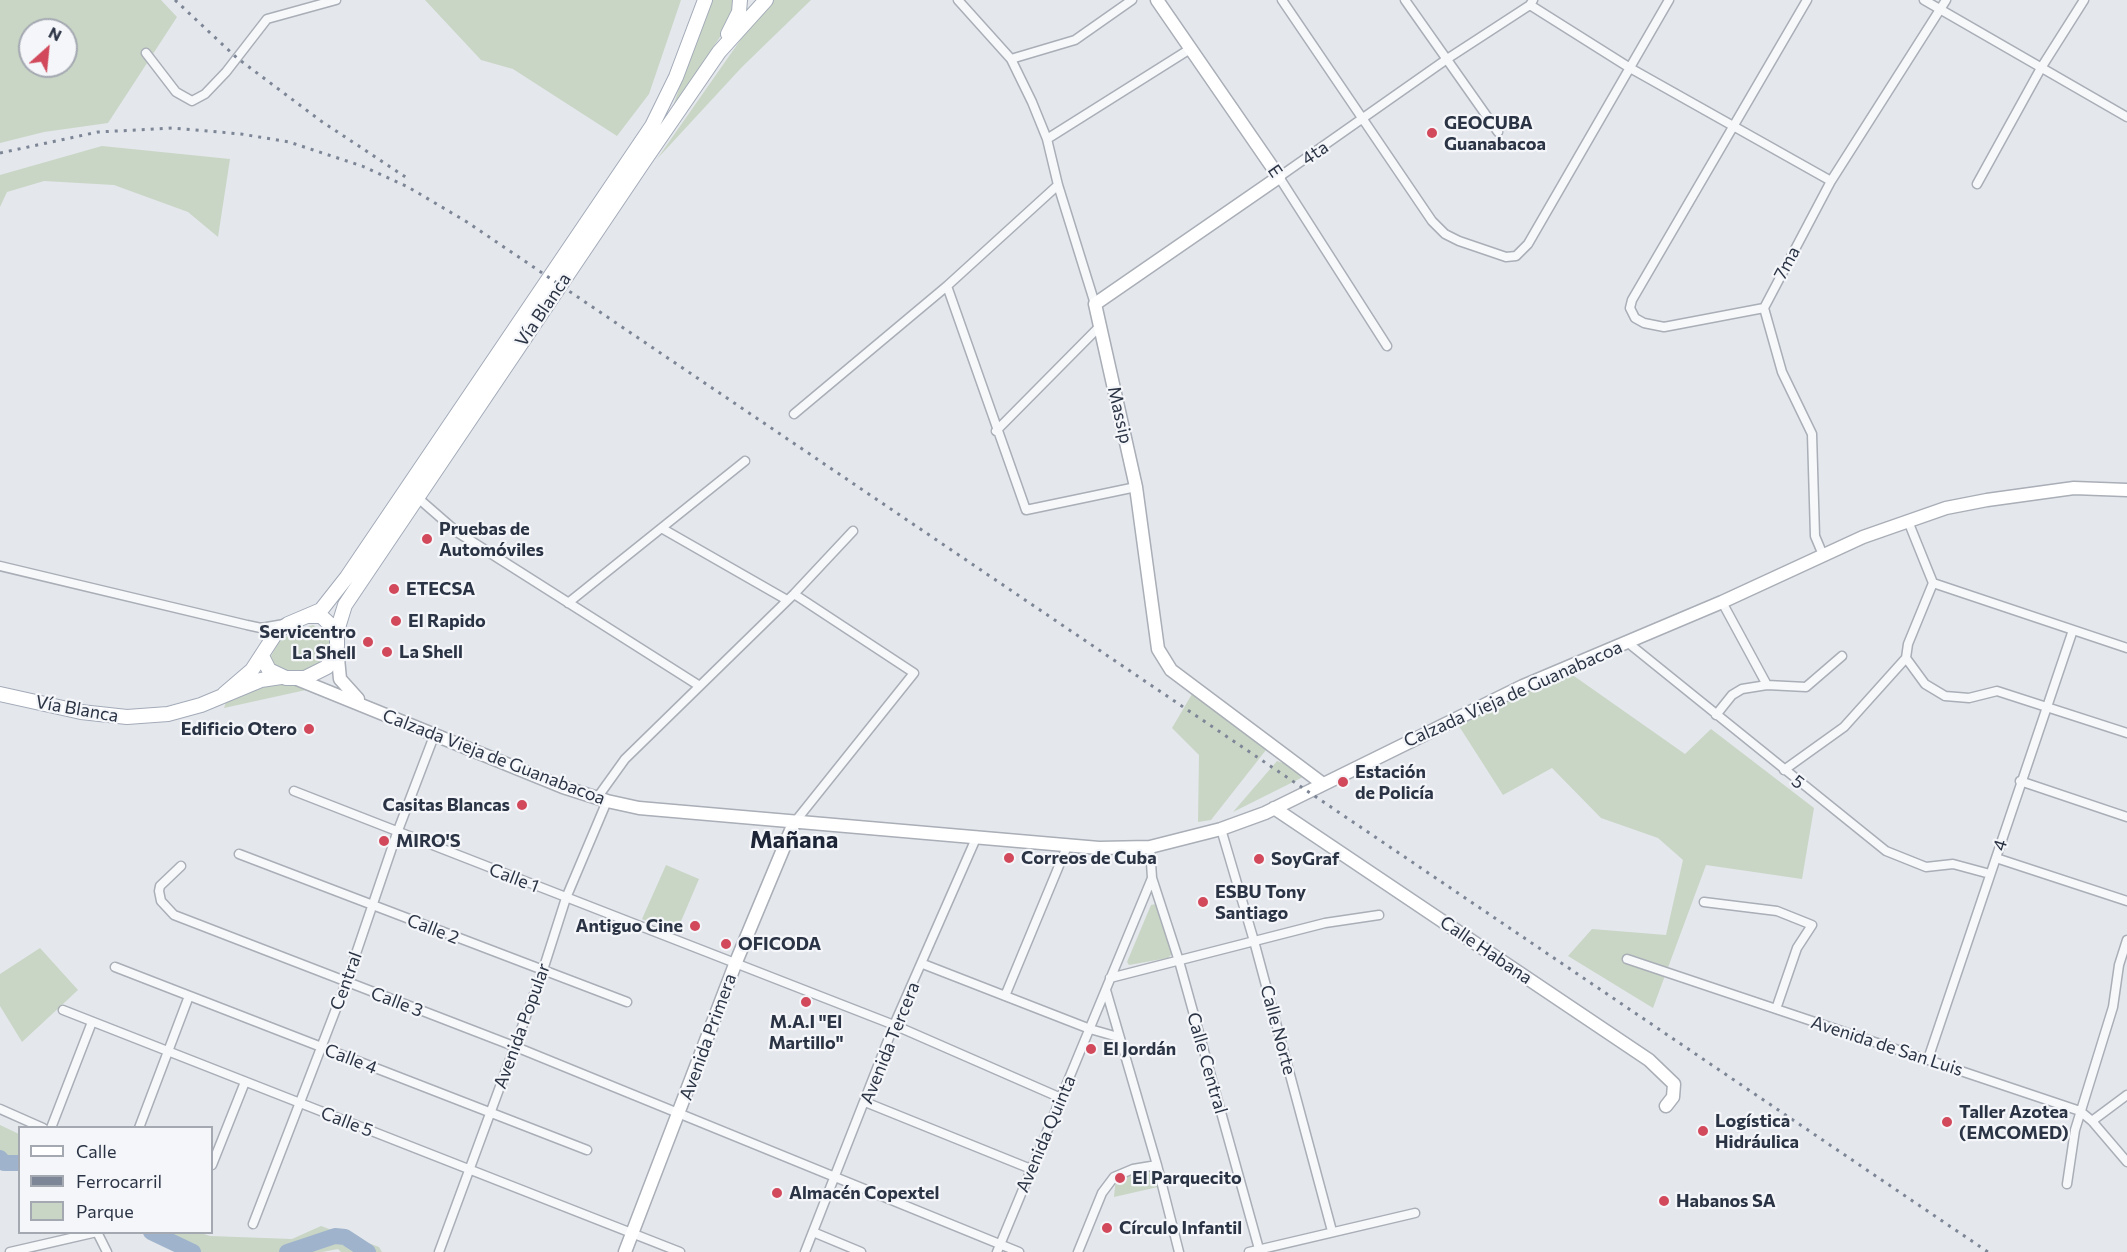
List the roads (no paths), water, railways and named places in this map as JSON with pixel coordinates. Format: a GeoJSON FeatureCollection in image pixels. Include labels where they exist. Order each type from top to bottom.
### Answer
{"type":"FeatureCollection","features":[{"type":"Feature","properties":{"kind":"main road"},"geometry":{"type":"LineString","coordinates":[[696,19],[700,0]]}},
{"type":"Feature","properties":{"kind":"main road","name":"Vía Blanca"},"geometry":{"type":"LineString","coordinates":[[307,615],[324,607],[347,578],[652,126],[676,77],[705,0]]}},
{"type":"Feature","properties":{"kind":"main road"},"geometry":{"type":"LineString","coordinates":[[719,52],[739,12],[740,0]]}},
{"type":"Feature","properties":{"kind":"main road","name":"Vía Blanca"},"geometry":{"type":"LineString","coordinates":[[337,631],[345,605],[719,52],[766,0]]}},
{"type":"Feature","properties":{"kind":"main road","name":"E"},"geometry":{"type":"LineString","coordinates":[[1157,0],[1279,177]]}},
{"type":"Feature","properties":{"kind":"main road","name":"4ta"},"geometry":{"type":"LineString","coordinates":[[1095,304],[1279,177]]}},
{"type":"Feature","properties":{"kind":"main road","name":"Massip"},"geometry":{"type":"LineString","coordinates":[[1095,304],[1136,487],[1158,649],[1171,670],[1323,784]]}},
{"type":"Feature","properties":{"kind":"main road","name":"Calzada Vieja de Guanabacoa"},"geometry":{"type":"LineString","coordinates":[[297,679],[602,800],[654,810],[794,824],[977,836],[1122,849],[1150,847],[1221,829],[1274,808],[1523,686],[1722,602],[1863,537],[1946,508],[2074,488],[2127,490]]}},
{"type":"Feature","properties":{"kind":"main road"},"geometry":{"type":"LineString","coordinates":[[337,645],[327,667],[297,679],[280,676],[265,666],[264,652],[282,628],[307,615],[321,616],[337,631],[337,645],[337,663],[340,680],[370,709]]}},
{"type":"Feature","properties":{"kind":"main road","name":"Vía Blanca"},"geometry":{"type":"LineString","coordinates":[[224,694],[252,670],[264,652]]}},
{"type":"Feature","properties":{"kind":"main road","name":"Vía Blanca"},"geometry":{"type":"LineString","coordinates":[[0,693],[105,716],[127,717],[168,714],[201,705],[261,680],[280,676]]}},
{"type":"Feature","properties":{"kind":"main road","name":"Calle Habana"},"geometry":{"type":"LineString","coordinates":[[1274,808],[1649,1060],[1674,1084],[1673,1097],[1666,1106]]}},
{"type":"Feature","properties":{"kind":"main road","name":"Avenida Primera"},"geometry":{"type":"LineString","coordinates":[[625,1252],[736,962],[794,824]]}},
{"type":"Feature","properties":{"kind":"street"},"geometry":{"type":"LineString","coordinates":[[146,53],[176,92],[192,101],[205,94],[226,72],[267,19],[336,0]]}},
{"type":"Feature","properties":{"kind":"street","name":"Massip"},"geometry":{"type":"LineString","coordinates":[[958,0],[1011,59],[1047,140],[1058,185],[1095,304]]}},
{"type":"Feature","properties":{"kind":"street"},"geometry":{"type":"LineString","coordinates":[[1011,59],[1075,40],[1132,0]]}},
{"type":"Feature","properties":{"kind":"street"},"geometry":{"type":"LineString","coordinates":[[1282,0],[1432,221],[1445,234],[1470,247],[1506,257],[1516,256],[1528,244],[1669,0]]}},
{"type":"Feature","properties":{"kind":"street"},"geometry":{"type":"LineString","coordinates":[[1405,0],[1497,132]]}},
{"type":"Feature","properties":{"kind":"street"},"geometry":{"type":"LineString","coordinates":[[1808,0],[1632,300],[1630,308],[1635,318],[1644,323],[1664,327],[1764,308],[1782,372],[1812,434],[1815,528],[1823,555]]}},
{"type":"Feature","properties":{"kind":"street"},"geometry":{"type":"LineString","coordinates":[[1924,0],[2127,117]]}},
{"type":"Feature","properties":{"kind":"street","name":"7ma"},"geometry":{"type":"LineString","coordinates":[[1764,308],[1831,181],[1946,0]]}},
{"type":"Feature","properties":{"kind":"street"},"geometry":{"type":"LineString","coordinates":[[1977,184],[2041,68],[2084,0]]}},
{"type":"Feature","properties":{"kind":"street"},"geometry":{"type":"LineString","coordinates":[[1532,2],[1630,68],[1831,181]]}},
{"type":"Feature","properties":{"kind":"street","name":"4ta"},"geometry":{"type":"LineString","coordinates":[[1279,177],[1532,2]]}},
{"type":"Feature","properties":{"kind":"street"},"geometry":{"type":"LineString","coordinates":[[1047,140],[1190,49]]}},
{"type":"Feature","properties":{"kind":"street","name":"E"},"geometry":{"type":"LineString","coordinates":[[1279,177],[1387,346]]}},
{"type":"Feature","properties":{"kind":"street"},"geometry":{"type":"LineString","coordinates":[[794,414],[947,286],[1058,185]]}},
{"type":"Feature","properties":{"kind":"street"},"geometry":{"type":"LineString","coordinates":[[947,286],[996,431],[1026,510],[1136,487]]}},
{"type":"Feature","properties":{"kind":"street"},"geometry":{"type":"LineString","coordinates":[[996,431],[1100,326]]}},
{"type":"Feature","properties":{"kind":"street"},"geometry":{"type":"LineString","coordinates":[[568,603],[745,461]]}},
{"type":"Feature","properties":{"kind":"street"},"geometry":{"type":"LineString","coordinates":[[418,498],[457,532],[698,685]]}},
{"type":"Feature","properties":{"kind":"street"},"geometry":{"type":"LineString","coordinates":[[1784,770],[1844,727],[1906,658],[1908,644],[1933,583],[1908,521]]}},
{"type":"Feature","properties":{"kind":"street"},"geometry":{"type":"LineString","coordinates":[[663,529],[791,597],[914,672],[794,824]]}},
{"type":"Feature","properties":{"kind":"street","name":"Avenida Popular"},"geometry":{"type":"LineString","coordinates":[[439,1252],[516,1047],[602,800],[626,759],[698,685],[791,597],[853,531]]}},
{"type":"Feature","properties":{"kind":"street"},"geometry":{"type":"LineString","coordinates":[[0,566],[261,628],[307,615]]}},
{"type":"Feature","properties":{"kind":"street"},"geometry":{"type":"LineString","coordinates":[[1933,583],[2127,648]]}},
{"type":"Feature","properties":{"kind":"street"},"geometry":{"type":"LineString","coordinates":[[1722,602],[1767,686]]}},
{"type":"Feature","properties":{"kind":"street"},"geometry":{"type":"LineString","coordinates":[[261,628],[264,652]]}},
{"type":"Feature","properties":{"kind":"street","name":"4"},"geometry":{"type":"LineString","coordinates":[[1928,1059],[2020,781],[2073,630]]}},
{"type":"Feature","properties":{"kind":"street","name":"5"},"geometry":{"type":"LineString","coordinates":[[1627,642],[1863,834],[1908,862],[1926,867],[1953,864],[1990,874]]}},
{"type":"Feature","properties":{"kind":"street"},"geometry":{"type":"LineString","coordinates":[[1716,715],[1732,695],[1742,689],[1767,686],[1806,687],[1842,656]]}},
{"type":"Feature","properties":{"kind":"street"},"geometry":{"type":"LineString","coordinates":[[1906,658],[1925,684],[1945,696],[1969,698],[1997,691],[2127,733]]}},
{"type":"Feature","properties":{"kind":"street","name":"Central"},"geometry":{"type":"LineString","coordinates":[[253,1224],[346,983],[397,833],[434,735]]}},
{"type":"Feature","properties":{"kind":"street"},"geometry":{"type":"LineString","coordinates":[[2020,781],[2127,817]]}},
{"type":"Feature","properties":{"kind":"street","name":"Calle 1"},"geometry":{"type":"LineString","coordinates":[[294,791],[397,833],[736,962]]}},
{"type":"Feature","properties":{"kind":"street","name":"Calle Norte"},"geometry":{"type":"LineString","coordinates":[[1221,829],[1254,941],[1332,1231]]}},
{"type":"Feature","properties":{"kind":"street","name":"Avenida Tercera"},"geometry":{"type":"LineString","coordinates":[[805,1252],[894,1025],[923,964],[977,836]]}},
{"type":"Feature","properties":{"kind":"street"},"geometry":{"type":"LineString","coordinates":[[1005,996],[1068,844]]}},
{"type":"Feature","properties":{"kind":"street","name":"Avenida Quinta"},"geometry":{"type":"LineString","coordinates":[[999,1248],[1152,878],[1150,847]]}},
{"type":"Feature","properties":{"kind":"street","name":"Calle 2"},"geometry":{"type":"LineString","coordinates":[[239,854],[627,1002]]}},
{"type":"Feature","properties":{"kind":"street"},"geometry":{"type":"LineString","coordinates":[[1996,858],[2127,901]]}},
{"type":"Feature","properties":{"kind":"street","name":"Calle 3"},"geometry":{"type":"LineString","coordinates":[[181,866],[160,885],[159,891],[161,902],[174,915],[680,1113]]}},
{"type":"Feature","properties":{"kind":"street","name":"Calle Central"},"geometry":{"type":"LineString","coordinates":[[1152,878],[1179,962],[1259,1249]]}},
{"type":"Feature","properties":{"kind":"street"},"geometry":{"type":"LineString","coordinates":[[1704,902],[1777,911],[1812,925],[1797,948],[1776,1009]]}},
{"type":"Feature","properties":{"kind":"street"},"geometry":{"type":"LineString","coordinates":[[1110,978],[1325,923],[1379,915]]}},
{"type":"Feature","properties":{"kind":"street"},"geometry":{"type":"LineString","coordinates":[[2067,1184],[2080,1111],[2113,1007],[2119,965],[2127,940]]}},
{"type":"Feature","properties":{"kind":"street","name":"Avenida de San Luis"},"geometry":{"type":"LineString","coordinates":[[1627,959],[2080,1111],[2092,1120],[2127,1162]]}},
{"type":"Feature","properties":{"kind":"street"},"geometry":{"type":"LineString","coordinates":[[736,962],[894,1025],[1061,1098]]}},
{"type":"Feature","properties":{"kind":"street"},"geometry":{"type":"LineString","coordinates":[[923,964],[1090,1029],[1118,1037]]}},
{"type":"Feature","properties":{"kind":"street","name":"Calle 4"},"geometry":{"type":"LineString","coordinates":[[115,967],[587,1150]]}},
{"type":"Feature","properties":{"kind":"street"},"geometry":{"type":"LineString","coordinates":[[1106,990],[1157,1164],[1179,1252]]}},
{"type":"Feature","properties":{"kind":"street"},"geometry":{"type":"LineString","coordinates":[[140,1126],[189,996]]}},
{"type":"Feature","properties":{"kind":"street","name":"Calle 5"},"geometry":{"type":"LineString","coordinates":[[63,1011],[680,1252]]}},
{"type":"Feature","properties":{"kind":"street"},"geometry":{"type":"LineString","coordinates":[[52,1126],[92,1022]]}},
{"type":"Feature","properties":{"kind":"street"},"geometry":{"type":"LineString","coordinates":[[213,1162],[245,1082]]}},
{"type":"Feature","properties":{"kind":"street"},"geometry":{"type":"LineString","coordinates":[[2092,1120],[2127,1095]]}},
{"type":"Feature","properties":{"kind":"street"},"geometry":{"type":"LineString","coordinates":[[865,1102],[1031,1169]]}},
{"type":"Feature","properties":{"kind":"street"},"geometry":{"type":"LineString","coordinates":[[0,1109],[38,1126]]}},
{"type":"Feature","properties":{"kind":"street"},"geometry":{"type":"LineString","coordinates":[[680,1113],[999,1248],[1019,1252]]}},
{"type":"Feature","properties":{"kind":"street"},"geometry":{"type":"LineString","coordinates":[[1078,1252],[1102,1193],[1114,1177],[1133,1169],[1157,1164]]}},
{"type":"Feature","properties":{"kind":"street"},"geometry":{"type":"LineString","coordinates":[[1249,1252],[1415,1213]]}},
{"type":"Feature","properties":{"kind":"street"},"geometry":{"type":"LineString","coordinates":[[813,1232],[861,1252]]}},
{"type":"Feature","properties":{"kind":"street"},"geometry":{"type":"LineString","coordinates":[[10,1252],[93,1234]]}},
{"type":"Feature","properties":{"kind":"street"},"geometry":{"type":"LineString","coordinates":[[98,1234],[107,1252]]}},
{"type":"Feature","properties":{"kind":"waterway"},"geometry":{"type":"LineString","coordinates":[[0,1158],[4,1163],[18,1163]]}},
{"type":"Feature","properties":{"kind":"waterway"},"geometry":{"type":"LineString","coordinates":[[155,1234],[193,1252]]}},
{"type":"Feature","properties":{"kind":"waterway"},"geometry":{"type":"LineString","coordinates":[[287,1252],[335,1236],[345,1237],[368,1252]]}},
{"type":"Feature","properties":{"kind":"railway"},"geometry":{"type":"LineString","coordinates":[[175,0],[237,58],[321,121],[410,180]]}},
{"type":"Feature","properties":{"kind":"railway"},"geometry":{"type":"LineString","coordinates":[[0,153],[98,132],[173,128],[241,134],[289,142],[362,166],[408,187],[467,222],[1988,1252]]}},
{"type":"Feature","properties":{"kind":"place","name":"GEOCUBA Guanabacoa"},"geometry":{"type":"Point","coordinates":[1432,133]}},
{"type":"Feature","properties":{"kind":"place","name":"Pruebas de Automóviles"},"geometry":{"type":"Point","coordinates":[427,539]}},
{"type":"Feature","properties":{"kind":"place","name":"ETECSA"},"geometry":{"type":"Point","coordinates":[394,589]}},
{"type":"Feature","properties":{"kind":"place","name":"El Rapido"},"geometry":{"type":"Point","coordinates":[396,621]}},
{"type":"Feature","properties":{"kind":"place","name":"Servicentro La Shell"},"geometry":{"type":"Point","coordinates":[368,642]}},
{"type":"Feature","properties":{"kind":"place","name":"La Shell"},"geometry":{"type":"Point","coordinates":[387,652]}},
{"type":"Feature","properties":{"kind":"place","name":"Edificio Otero"},"geometry":{"type":"Point","coordinates":[309,729]}},
{"type":"Feature","properties":{"kind":"place","name":"Estación de Policía"},"geometry":{"type":"Point","coordinates":[1343,782]}},
{"type":"Feature","properties":{"kind":"place","name":"Casitas Blancas"},"geometry":{"type":"Point","coordinates":[522,805]}},
{"type":"Feature","properties":{"kind":"place","name":"MIRO'S"},"geometry":{"type":"Point","coordinates":[384,841]}},
{"type":"Feature","properties":{"kind":"place","name":"Correos de Cuba"},"geometry":{"type":"Point","coordinates":[1009,858]}},
{"type":"Feature","properties":{"kind":"place","name":"SoyGraf"},"geometry":{"type":"Point","coordinates":[1259,859]}},
{"type":"Feature","properties":{"kind":"place","name":"ESBU Tony Santiago"},"geometry":{"type":"Point","coordinates":[1203,902]}},
{"type":"Feature","properties":{"kind":"place","name":"Antiguo Cine"},"geometry":{"type":"Point","coordinates":[695,926]}},
{"type":"Feature","properties":{"kind":"place","name":"OFICODA"},"geometry":{"type":"Point","coordinates":[726,944]}},
{"type":"Feature","properties":{"kind":"place","name":"M.A.I \"El Martillo\""},"geometry":{"type":"Point","coordinates":[806,1002]}},
{"type":"Feature","properties":{"kind":"place","name":"El Jordán"},"geometry":{"type":"Point","coordinates":[1091,1049]}},
{"type":"Feature","properties":{"kind":"place","name":"Taller Azotea (EMCOMED)"},"geometry":{"type":"Point","coordinates":[1947,1122]}},
{"type":"Feature","properties":{"kind":"place","name":"Logística Hidráulica"},"geometry":{"type":"Point","coordinates":[1703,1131]}},
{"type":"Feature","properties":{"kind":"place","name":"El Parquecito"},"geometry":{"type":"Point","coordinates":[1120,1178]}},
{"type":"Feature","properties":{"kind":"place","name":"Almacén Copextel"},"geometry":{"type":"Point","coordinates":[777,1193]}},
{"type":"Feature","properties":{"kind":"place","name":"Habanos SA"},"geometry":{"type":"Point","coordinates":[1664,1201]}},
{"type":"Feature","properties":{"kind":"place","name":"Círculo Infantil"},"geometry":{"type":"Point","coordinates":[1107,1228]}},
{"type":"Feature","properties":{"kind":"district","name":"Mañana"},"geometry":{"type":"Point","coordinates":[794,840]}}]}
